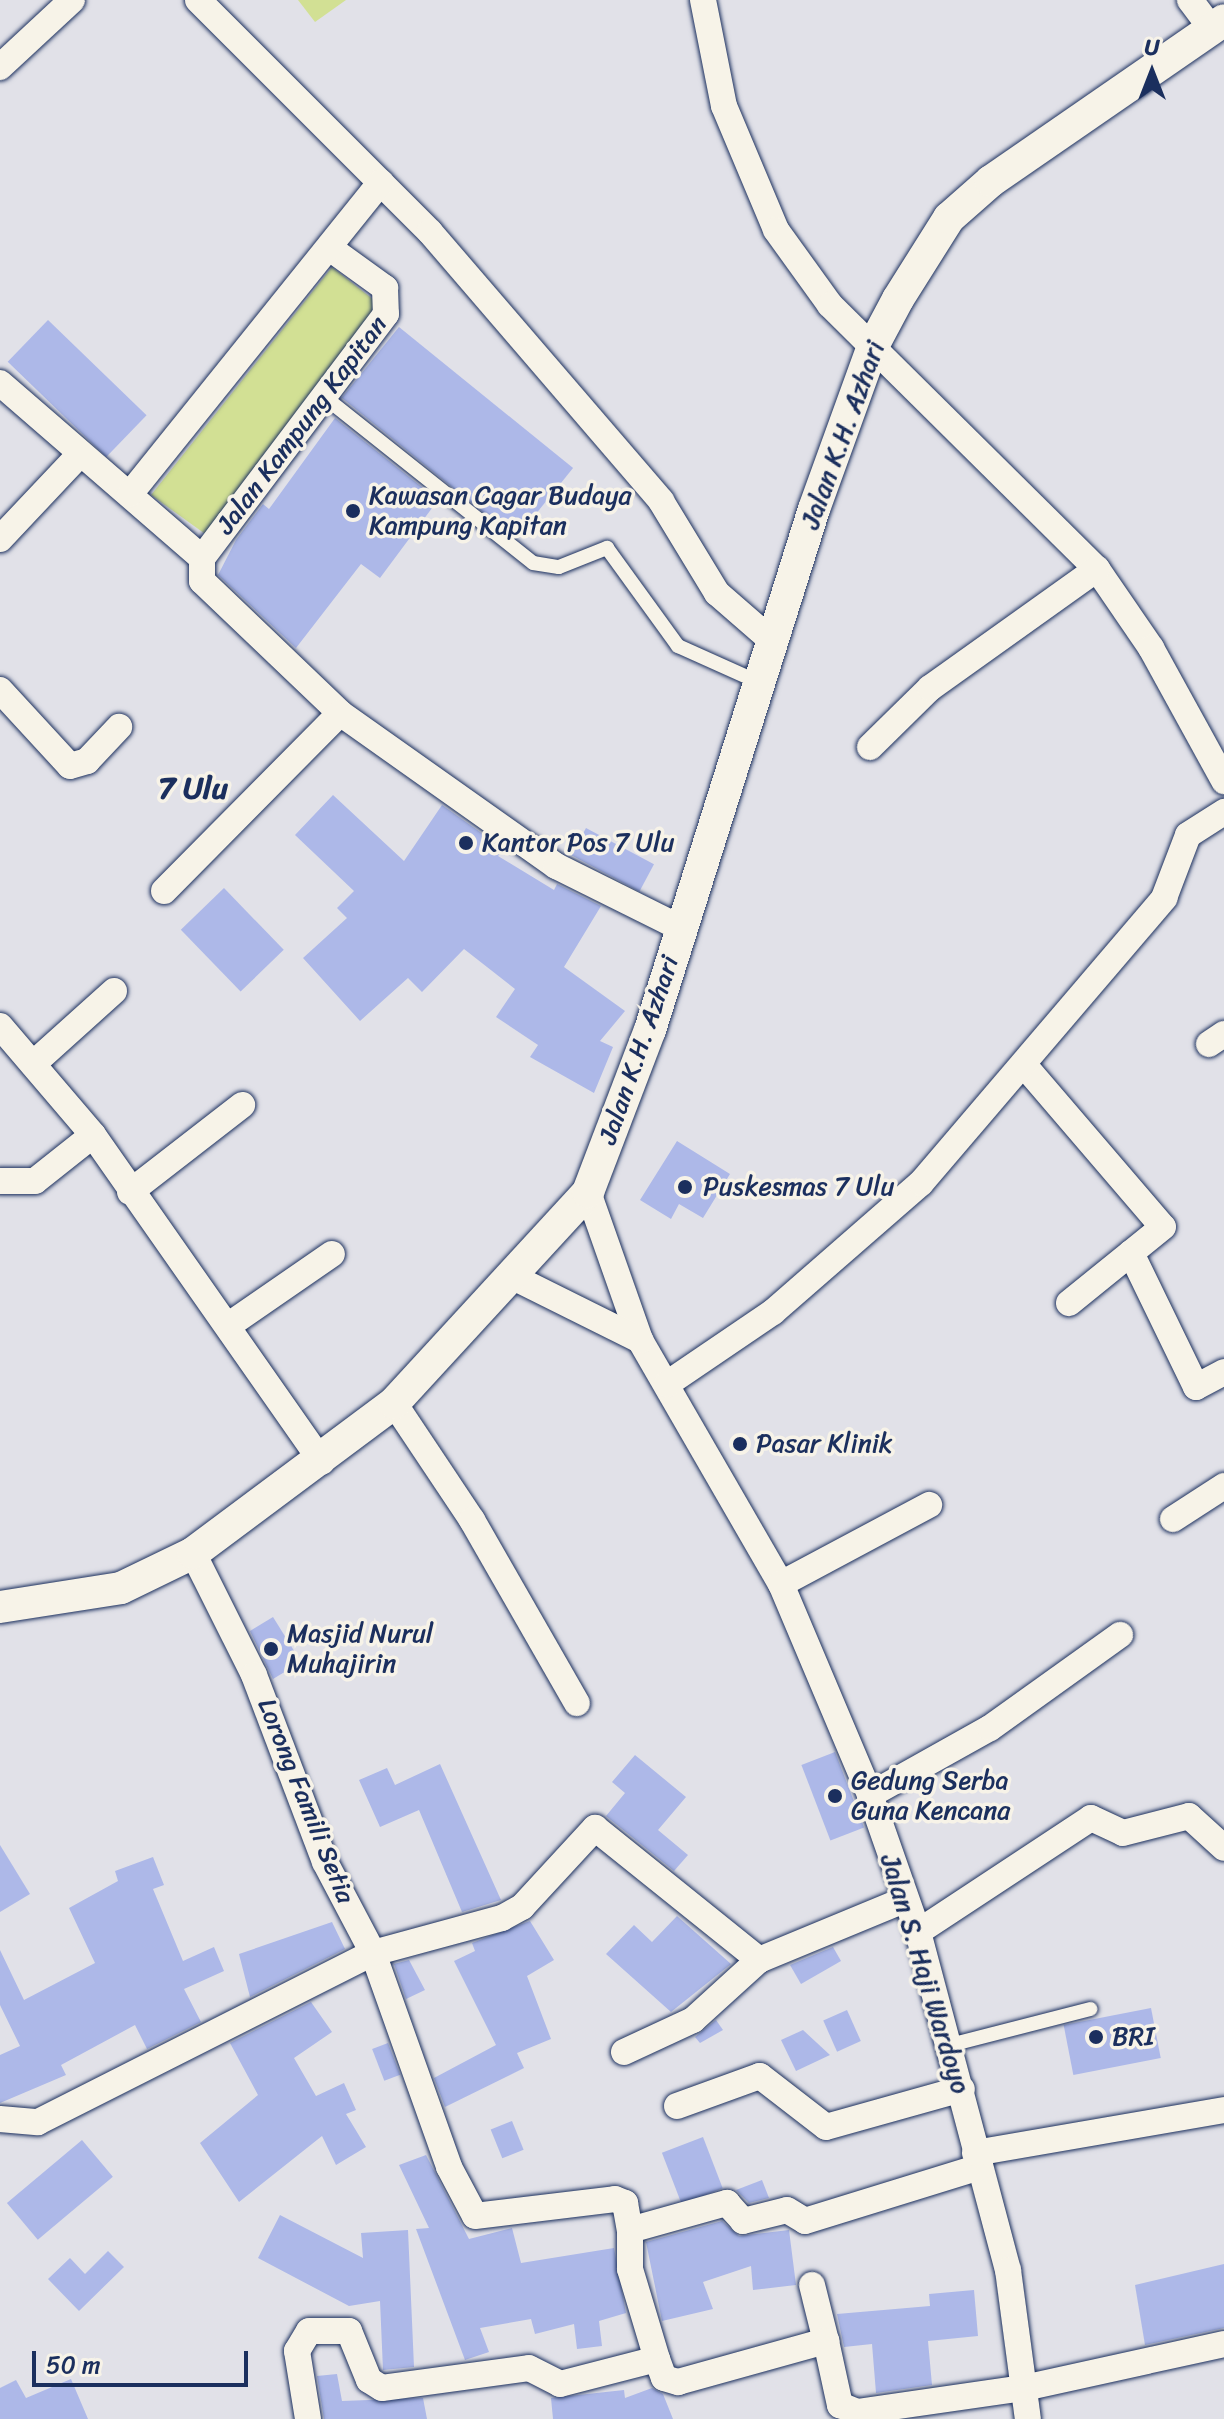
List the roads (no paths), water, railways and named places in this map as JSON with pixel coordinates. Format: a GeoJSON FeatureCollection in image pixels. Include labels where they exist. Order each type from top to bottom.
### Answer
{"type":"FeatureCollection","features":[{"type":"Feature","properties":{"kind":"street"},"geometry":{"type":"LineString","coordinates":[[0,67],[72,0]]}},
{"type":"Feature","properties":{"kind":"street"},"geometry":{"type":"LineString","coordinates":[[198,0],[381,182],[661,501],[717,593],[771,640]]}},
{"type":"Feature","properties":{"kind":"street"},"geometry":{"type":"LineString","coordinates":[[703,0],[724,106],[755,190],[826,301],[1097,569],[1151,648],[1224,781]]}},
{"type":"Feature","properties":{"kind":"street"},"geometry":{"type":"LineString","coordinates":[[1190,0],[1220,33]]}},
{"type":"Feature","properties":{"kind":"street","name":"Jalan K.H. Azhari"},"geometry":{"type":"LineString","coordinates":[[0,1607],[121,1588],[193,1553],[322,1462],[394,1403],[515,1278],[588,1192],[681,928],[771,640],[873,346],[949,218],[991,181],[1220,33]]}},
{"type":"Feature","properties":{"kind":"street"},"geometry":{"type":"LineString","coordinates":[[130,494],[331,249],[381,182]]}},
{"type":"Feature","properties":{"kind":"street","name":"Jalan Kampung Kapitan"},"geometry":{"type":"LineString","coordinates":[[331,249],[385,288],[390,302],[327,399],[202,558],[200,574],[210,595],[340,713],[556,866],[681,928]]}},
{"type":"Feature","properties":{"kind":"street","name":"Jalan Kampung Kapitan"},"geometry":{"type":"LineString","coordinates":[[0,383],[202,558]]}},
{"type":"Feature","properties":{"kind":"street"},"geometry":{"type":"LineString","coordinates":[[0,539],[83,457]]}},
{"type":"Feature","properties":{"kind":"street"},"geometry":{"type":"LineString","coordinates":[[870,747],[930,688],[1097,569]]}},
{"type":"Feature","properties":{"kind":"street"},"geometry":{"type":"LineString","coordinates":[[0,690],[70,766],[87,761],[119,727]]}},
{"type":"Feature","properties":{"kind":"street"},"geometry":{"type":"LineString","coordinates":[[164,891],[340,713]]}},
{"type":"Feature","properties":{"kind":"street"},"geometry":{"type":"LineString","coordinates":[[667,1384],[852,1246],[921,1183],[1164,898],[1188,835],[1224,812]]}},
{"type":"Feature","properties":{"kind":"street"},"geometry":{"type":"LineString","coordinates":[[33,1064],[114,991]]}},
{"type":"Feature","properties":{"kind":"street"},"geometry":{"type":"LineString","coordinates":[[0,1026],[93,1135],[130,1192],[229,1325],[322,1462]]}},
{"type":"Feature","properties":{"kind":"street"},"geometry":{"type":"LineString","coordinates":[[1024,1065],[1163,1227],[1069,1303]]}},
{"type":"Feature","properties":{"kind":"street"},"geometry":{"type":"LineString","coordinates":[[130,1192],[242,1105]]}},
{"type":"Feature","properties":{"kind":"street"},"geometry":{"type":"LineString","coordinates":[[0,1181],[35,1181],[93,1135]]}},
{"type":"Feature","properties":{"kind":"street","name":"Jalan S. Haji Wardoyo"},"geometry":{"type":"LineString","coordinates":[[588,1192],[640,1340],[781,1584],[870,1795],[904,1900],[918,1932],[1008,2270],[1028,2419]]}},
{"type":"Feature","properties":{"kind":"street"},"geometry":{"type":"LineString","coordinates":[[1131,1253],[1196,1387],[1224,1372]]}},
{"type":"Feature","properties":{"kind":"street"},"geometry":{"type":"LineString","coordinates":[[229,1325],[332,1254]]}},
{"type":"Feature","properties":{"kind":"street"},"geometry":{"type":"LineString","coordinates":[[515,1278],[640,1340]]}},
{"type":"Feature","properties":{"kind":"street"},"geometry":{"type":"LineString","coordinates":[[394,1403],[472,1520],[577,1703]]}},
{"type":"Feature","properties":{"kind":"street"},"geometry":{"type":"LineString","coordinates":[[1173,1519],[1224,1486]]}},
{"type":"Feature","properties":{"kind":"street"},"geometry":{"type":"LineString","coordinates":[[781,1584],[929,1505]]}},
{"type":"Feature","properties":{"kind":"street","name":"Lorong Famili Setia"},"geometry":{"type":"LineString","coordinates":[[193,1553],[254,1675],[325,1862],[373,1953],[471,2213],[480,2217],[615,2199],[625,2203],[630,2230]]}},
{"type":"Feature","properties":{"kind":"street"},"geometry":{"type":"LineString","coordinates":[[870,1795],[990,1728],[1120,1635]]}},
{"type":"Feature","properties":{"kind":"street"},"geometry":{"type":"LineString","coordinates":[[918,1932],[1091,1818],[1123,1833],[1189,1816],[1224,1848]]}},
{"type":"Feature","properties":{"kind":"street"},"geometry":{"type":"LineString","coordinates":[[0,2119],[38,2122],[68,2111],[258,2005],[373,1953],[508,1915],[597,1828],[759,1960]]}},
{"type":"Feature","properties":{"kind":"street"},"geometry":{"type":"LineString","coordinates":[[624,2052],[693,2020],[759,1960],[904,1900]]}},
{"type":"Feature","properties":{"kind":"street"},"geometry":{"type":"LineString","coordinates":[[677,2106],[760,2076],[826,2127],[962,2089]]}},
{"type":"Feature","properties":{"kind":"street"},"geometry":{"type":"LineString","coordinates":[[826,2341],[673,2382],[657,2359],[630,2269],[630,2230],[727,2203],[743,2221],[787,2210],[809,2220],[977,2160],[1224,2110]]}},
{"type":"Feature","properties":{"kind":"street"},"geometry":{"type":"LineString","coordinates":[[812,2285],[840,2405],[850,2412],[1024,2388],[1224,2344]]}},
{"type":"Feature","properties":{"kind":"street"},"geometry":{"type":"LineString","coordinates":[[308,2419],[297,2351],[309,2331],[353,2334],[376,2387],[529,2368],[560,2384],[657,2359]]}},
{"type":"Feature","properties":{"kind":"lane"},"geometry":{"type":"LineString","coordinates":[[327,399],[533,563],[559,567],[607,548],[678,646],[758,682]]}},
{"type":"Feature","properties":{"kind":"lane"},"geometry":{"type":"LineString","coordinates":[[950,2045],[1090,2009]]}},
{"type":"Feature","properties":{"kind":"place","name":"Kawasan Cagar Budaya Kampung Kapitan"},"geometry":{"type":"Point","coordinates":[353,511]}},
{"type":"Feature","properties":{"kind":"place","name":"Kantor Pos 7 Ulu"},"geometry":{"type":"Point","coordinates":[466,843]}},
{"type":"Feature","properties":{"kind":"place","name":"Puskesmas 7 Ulu"},"geometry":{"type":"Point","coordinates":[685,1187]}},
{"type":"Feature","properties":{"kind":"place","name":"Pasar Klinik"},"geometry":{"type":"Point","coordinates":[740,1444]}},
{"type":"Feature","properties":{"kind":"place","name":"Masjid Nurul Muhajirin"},"geometry":{"type":"Point","coordinates":[271,1649]}},
{"type":"Feature","properties":{"kind":"place","name":"Gedung Serba Guna Kencana"},"geometry":{"type":"Point","coordinates":[835,1796]}},
{"type":"Feature","properties":{"kind":"place","name":"BRI"},"geometry":{"type":"Point","coordinates":[1096,2037]}},
{"type":"Feature","properties":{"kind":"district","name":"7 Ulu"},"geometry":{"type":"Point","coordinates":[193,788]}}]}
